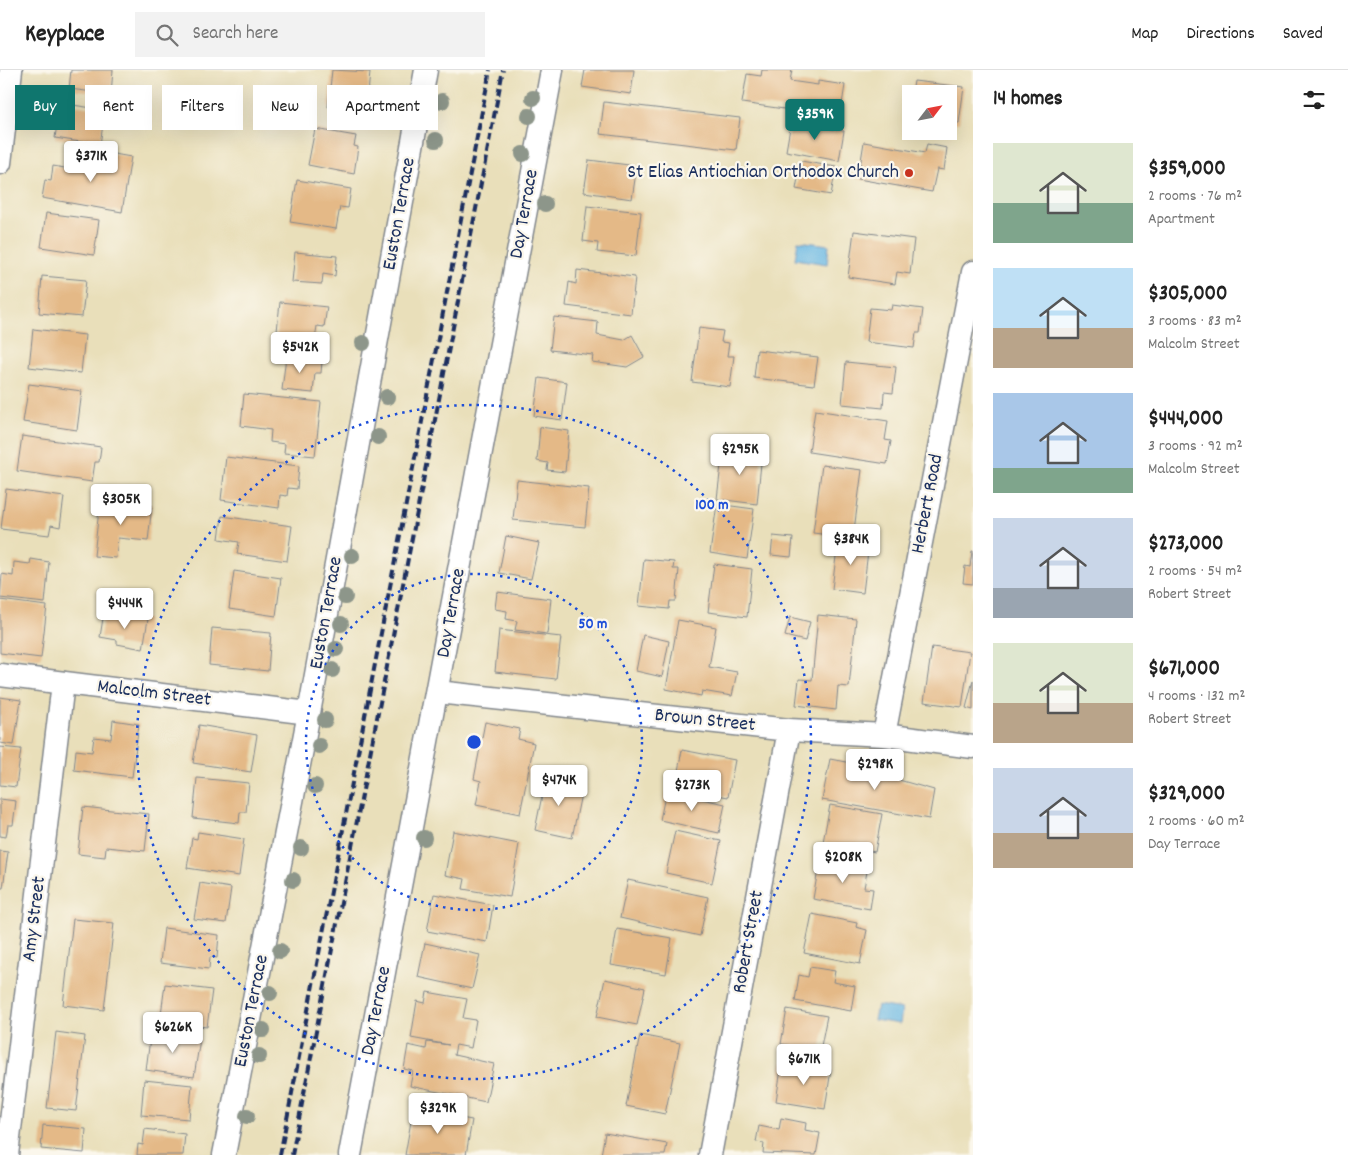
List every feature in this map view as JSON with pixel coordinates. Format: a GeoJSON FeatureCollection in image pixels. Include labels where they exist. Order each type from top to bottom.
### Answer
{"type":"FeatureCollection","features":[{"type":"Feature","properties":{"kind":"street"},"geometry":{"type":"LineString","coordinates":[[0,163],[11,70]]}},
{"type":"Feature","properties":{"kind":"street","name":"Euston Terrace"},"geometry":{"type":"LineString","coordinates":[[224,1155],[309,713],[426,70]]}},
{"type":"Feature","properties":{"kind":"street","name":"Day Terrace"},"geometry":{"type":"LineString","coordinates":[[350,1155],[552,70]]}},
{"type":"Feature","properties":{"kind":"street","name":"Herbert Road"},"geometry":{"type":"LineString","coordinates":[[884,736],[973,272]]}},
{"type":"Feature","properties":{"kind":"street","name":"Malcolm Street"},"geometry":{"type":"LineString","coordinates":[[0,675],[309,713]]}},
{"type":"Feature","properties":{"kind":"street","name":"Amy Street"},"geometry":{"type":"LineString","coordinates":[[7,1155],[64,683]]}},
{"type":"Feature","properties":{"kind":"street","name":"Brown Street"},"geometry":{"type":"LineString","coordinates":[[437,692],[789,730],[884,736],[973,747]]}},
{"type":"Feature","properties":{"kind":"street","name":"Robert Street"},"geometry":{"type":"LineString","coordinates":[[710,1155],[789,730]]}},
{"type":"Feature","properties":{"kind":"water"},"geometry":{"type":"Polygon","coordinates":[[[798,241],[829,245],[827,264],[795,259],[798,241]]]}},
{"type":"Feature","properties":{"kind":"water"},"geometry":{"type":"Polygon","coordinates":[[[877,1005],[902,1009],[900,1024],[874,1020],[877,1005]]]}},
{"type":"Feature","properties":{"kind":"building"},"geometry":{"type":"Polygon","coordinates":[[[71,70],[113,70],[112,85],[85,85],[85,91],[75,90],[75,85],[69,85],[71,70]]]}},
{"type":"Feature","properties":{"kind":"building"},"geometry":{"type":"Polygon","coordinates":[[[332,70],[370,72],[369,85],[330,85],[332,70]]]}},
{"type":"Feature","properties":{"kind":"building"},"geometry":{"type":"Polygon","coordinates":[[[585,70],[634,70],[631,94],[582,87],[585,70]]]}},
{"type":"Feature","properties":{"kind":"building"},"geometry":{"type":"Polygon","coordinates":[[[762,70],[792,70],[790,81],[818,85],[818,81],[845,85],[840,117],[742,103],[747,74],[761,76],[762,70]]]}},
{"type":"Feature","properties":{"kind":"building"},"geometry":{"type":"Polygon","coordinates":[[[914,81],[947,85],[913,85],[914,81]]]}},
{"type":"Feature","properties":{"kind":"building"},"geometry":{"type":"Polygon","coordinates":[[[958,86],[964,87],[958,123],[958,86]]]}},
{"type":"Feature","properties":{"kind":"building"},"geometry":{"type":"Polygon","coordinates":[[[604,102],[740,118],[736,150],[600,134],[604,102]]]}},
{"type":"Feature","properties":{"kind":"building"},"geometry":{"type":"Polygon","coordinates":[[[75,105],[85,107],[85,130],[102,130],[100,145],[55,138],[56,130],[75,130],[75,105]]]}},
{"type":"Feature","properties":{"kind":"building"},"geometry":{"type":"Polygon","coordinates":[[[791,122],[844,131],[839,161],[786,151],[791,122]]]}},
{"type":"Feature","properties":{"kind":"building"},"geometry":{"type":"Polygon","coordinates":[[[315,130],[356,136],[354,146],[358,147],[354,174],[308,165],[315,130]]]}},
{"type":"Feature","properties":{"kind":"building"},"geometry":{"type":"Polygon","coordinates":[[[864,142],[925,153],[927,144],[947,148],[944,170],[937,169],[932,192],[858,179],[864,142]]]}},
{"type":"Feature","properties":{"kind":"building"},"geometry":{"type":"Polygon","coordinates":[[[103,152],[131,157],[122,212],[42,198],[45,180],[51,181],[53,166],[76,170],[78,159],[102,163],[103,152]]]}},
{"type":"Feature","properties":{"kind":"building"},"geometry":{"type":"Polygon","coordinates":[[[589,160],[637,166],[632,199],[584,192],[589,160]]]}},
{"type":"Feature","properties":{"kind":"building"},"geometry":{"type":"Polygon","coordinates":[[[801,161],[836,167],[831,195],[796,189],[801,161]]]}},
{"type":"Feature","properties":{"kind":"building"},"geometry":{"type":"Polygon","coordinates":[[[297,180],[351,189],[348,208],[340,207],[336,229],[290,222],[297,180]]]}},
{"type":"Feature","properties":{"kind":"building"},"geometry":{"type":"Polygon","coordinates":[[[587,206],[641,212],[636,256],[597,252],[598,243],[583,241],[587,206]]]}},
{"type":"Feature","properties":{"kind":"building"},"geometry":{"type":"Polygon","coordinates":[[[46,213],[99,220],[94,255],[41,247],[46,213]]]}},
{"type":"Feature","properties":{"kind":"building"},"geometry":{"type":"Polygon","coordinates":[[[854,231],[914,239],[910,274],[897,272],[895,284],[848,277],[854,231]]]}},
{"type":"Feature","properties":{"kind":"building"},"geometry":{"type":"Polygon","coordinates":[[[295,252],[337,256],[335,276],[323,274],[322,284],[292,282],[295,252]]]}},
{"type":"Feature","properties":{"kind":"building"},"geometry":{"type":"Polygon","coordinates":[[[577,270],[635,277],[631,314],[566,306],[569,282],[576,284],[577,270]]]}},
{"type":"Feature","properties":{"kind":"building"},"geometry":{"type":"Polygon","coordinates":[[[42,276],[86,280],[82,317],[39,313],[42,276]]]}},
{"type":"Feature","properties":{"kind":"building"},"geometry":{"type":"Polygon","coordinates":[[[280,302],[327,307],[324,327],[317,326],[314,346],[276,341],[280,302]]]}},
{"type":"Feature","properties":{"kind":"building"},"geometry":{"type":"Polygon","coordinates":[[[892,305],[923,309],[920,333],[916,333],[914,348],[866,342],[870,308],[891,310],[892,305]]]}},
{"type":"Feature","properties":{"kind":"building"},"geometry":{"type":"Polygon","coordinates":[[[554,317],[598,322],[597,335],[624,340],[632,335],[644,357],[627,367],[592,362],[593,355],[550,350],[554,317]]]}},
{"type":"Feature","properties":{"kind":"building"},"geometry":{"type":"Polygon","coordinates":[[[699,328],[723,331],[721,342],[729,343],[727,356],[734,356],[730,387],[692,382],[699,328]]]}},
{"type":"Feature","properties":{"kind":"building"},"geometry":{"type":"Polygon","coordinates":[[[33,329],[85,335],[81,373],[29,367],[33,329]]]}},
{"type":"Feature","properties":{"kind":"building"},"geometry":{"type":"Polygon","coordinates":[[[757,350],[818,357],[814,385],[754,378],[757,350]]]}},
{"type":"Feature","properties":{"kind":"building"},"geometry":{"type":"Polygon","coordinates":[[[286,356],[322,361],[321,373],[315,373],[313,393],[282,390],[286,356]]]}},
{"type":"Feature","properties":{"kind":"building"},"geometry":{"type":"Polygon","coordinates":[[[846,362],[896,367],[893,393],[884,392],[883,408],[842,404],[846,362]]]}},
{"type":"Feature","properties":{"kind":"building"},"geometry":{"type":"Polygon","coordinates":[[[539,378],[567,382],[562,420],[534,416],[539,378]]]}},
{"type":"Feature","properties":{"kind":"building"},"geometry":{"type":"Polygon","coordinates":[[[29,384],[82,391],[77,430],[23,422],[29,384]]]}},
{"type":"Feature","properties":{"kind":"building"},"geometry":{"type":"Polygon","coordinates":[[[244,394],[321,402],[315,456],[284,453],[285,444],[270,442],[271,430],[241,426],[244,394]]]}},
{"type":"Feature","properties":{"kind":"building"},"geometry":{"type":"Polygon","coordinates":[[[815,410],[888,421],[885,440],[891,441],[887,464],[809,452],[815,410]]]}},
{"type":"Feature","properties":{"kind":"building"},"geometry":{"type":"Polygon","coordinates":[[[540,427],[569,431],[565,472],[547,470],[548,463],[537,461],[540,427]]]}},
{"type":"Feature","properties":{"kind":"building"},"geometry":{"type":"Polygon","coordinates":[[[22,436],[101,447],[99,462],[95,462],[92,482],[17,471],[22,436]]]}},
{"type":"Feature","properties":{"kind":"building"},"geometry":{"type":"Polygon","coordinates":[[[723,448],[762,453],[757,504],[717,499],[723,448]]]}},
{"type":"Feature","properties":{"kind":"building"},"geometry":{"type":"Polygon","coordinates":[[[226,457],[299,466],[297,489],[288,488],[287,496],[280,495],[279,508],[221,500],[226,457]]]}},
{"type":"Feature","properties":{"kind":"building"},"geometry":{"type":"Polygon","coordinates":[[[822,465],[862,470],[853,538],[813,533],[822,465]]]}},
{"type":"Feature","properties":{"kind":"building"},"geometry":{"type":"Polygon","coordinates":[[[517,480],[589,488],[585,527],[513,520],[517,480]]]}},
{"type":"Feature","properties":{"kind":"building"},"geometry":{"type":"Polygon","coordinates":[[[6,489],[64,497],[60,527],[51,525],[49,535],[1,529],[6,489]]]}},
{"type":"Feature","properties":{"kind":"building"},"geometry":{"type":"Polygon","coordinates":[[[100,500],[152,505],[148,541],[118,538],[116,558],[94,556],[100,500]]]}},
{"type":"Feature","properties":{"kind":"building"},"geometry":{"type":"Polygon","coordinates":[[[717,504],[754,509],[747,559],[710,553],[717,504]]]}},
{"type":"Feature","properties":{"kind":"building"},"geometry":{"type":"Polygon","coordinates":[[[222,516],[292,526],[287,561],[237,554],[239,542],[219,539],[222,516]]]}},
{"type":"Feature","properties":{"kind":"building"},"geometry":{"type":"Polygon","coordinates":[[[506,536],[539,543],[531,579],[499,573],[506,536]]]}},
{"type":"Feature","properties":{"kind":"building"},"geometry":{"type":"Polygon","coordinates":[[[773,536],[793,538],[791,557],[771,555],[773,536]]]}},
{"type":"Feature","properties":{"kind":"building"},"geometry":{"type":"Polygon","coordinates":[[[838,540],[869,543],[863,593],[832,589],[838,540]]]}},
{"type":"Feature","properties":{"kind":"building"},"geometry":{"type":"Polygon","coordinates":[[[972,551],[973,584],[963,583],[965,566],[970,567],[972,551]]]}},
{"type":"Feature","properties":{"kind":"building"},"geometry":{"type":"Polygon","coordinates":[[[31,559],[49,562],[45,603],[0,598],[2,574],[13,576],[14,562],[30,564],[31,559]]]}},
{"type":"Feature","properties":{"kind":"building"},"geometry":{"type":"Polygon","coordinates":[[[644,559],[674,562],[673,569],[679,569],[676,601],[670,601],[669,609],[639,606],[644,559]]]}},
{"type":"Feature","properties":{"kind":"building"},"geometry":{"type":"Polygon","coordinates":[[[714,564],[752,569],[747,617],[708,612],[714,564]]]}},
{"type":"Feature","properties":{"kind":"building"},"geometry":{"type":"Polygon","coordinates":[[[234,571],[281,578],[276,616],[229,609],[234,571]]]}},
{"type":"Feature","properties":{"kind":"building"},"geometry":{"type":"Polygon","coordinates":[[[497,592],[551,599],[547,634],[515,630],[517,621],[506,619],[507,611],[495,609],[497,592]]]}},
{"type":"Feature","properties":{"kind":"building"},"geometry":{"type":"Polygon","coordinates":[[[0,600],[47,606],[41,658],[0,653],[0,600]]]}},
{"type":"Feature","properties":{"kind":"building"},"geometry":{"type":"Polygon","coordinates":[[[104,612],[148,619],[143,649],[117,644],[117,640],[100,637],[104,612]]]}},
{"type":"Feature","properties":{"kind":"building"},"geometry":{"type":"Polygon","coordinates":[[[818,615],[856,619],[849,687],[838,686],[836,710],[796,705],[799,679],[812,680],[818,615]]]}},
{"type":"Feature","properties":{"kind":"building"},"geometry":{"type":"Polygon","coordinates":[[[790,617],[810,622],[805,641],[785,636],[790,617]]]}},
{"type":"Feature","properties":{"kind":"building"},"geometry":{"type":"Polygon","coordinates":[[[678,620],[716,627],[709,667],[737,672],[732,696],[702,691],[701,696],[666,689],[678,620]]]}},
{"type":"Feature","properties":{"kind":"building"},"geometry":{"type":"Polygon","coordinates":[[[212,628],[271,633],[268,671],[209,665],[212,628]]]}},
{"type":"Feature","properties":{"kind":"building"},"geometry":{"type":"Polygon","coordinates":[[[499,630],[561,637],[556,679],[495,672],[499,630]]]}},
{"type":"Feature","properties":{"kind":"building"},"geometry":{"type":"Polygon","coordinates":[[[643,635],[669,641],[662,677],[636,671],[643,635]]]}},
{"type":"Feature","properties":{"kind":"building"},"geometry":{"type":"Polygon","coordinates":[[[932,647],[970,652],[962,707],[924,702],[932,647]]]}},
{"type":"Feature","properties":{"kind":"building"},"geometry":{"type":"Polygon","coordinates":[[[973,680],[973,710],[966,708],[973,680]]]}},
{"type":"Feature","properties":{"kind":"building"},"geometry":{"type":"Polygon","coordinates":[[[0,697],[21,700],[14,745],[0,743],[0,697]]]}},
{"type":"Feature","properties":{"kind":"building"},"geometry":{"type":"Polygon","coordinates":[[[113,720],[139,724],[132,777],[74,770],[76,750],[92,752],[94,737],[111,739],[113,720]]]}},
{"type":"Feature","properties":{"kind":"building"},"geometry":{"type":"Polygon","coordinates":[[[485,722],[520,729],[518,739],[534,743],[520,814],[476,805],[481,781],[474,779],[485,722]]]}},
{"type":"Feature","properties":{"kind":"building"},"geometry":{"type":"Polygon","coordinates":[[[199,725],[257,735],[251,772],[193,763],[199,725]]]}},
{"type":"Feature","properties":{"kind":"building"},"geometry":{"type":"Polygon","coordinates":[[[0,747],[21,749],[16,787],[0,785],[0,747]]]}},
{"type":"Feature","properties":{"kind":"building"},"geometry":{"type":"Polygon","coordinates":[[[682,750],[735,760],[728,797],[675,787],[682,750]]]}},
{"type":"Feature","properties":{"kind":"building"},"geometry":{"type":"Polygon","coordinates":[[[830,759],[872,767],[871,772],[934,790],[929,819],[822,800],[830,759]]]}},
{"type":"Feature","properties":{"kind":"building"},"geometry":{"type":"Polygon","coordinates":[[[546,776],[583,784],[572,838],[535,830],[546,776]]]}},
{"type":"Feature","properties":{"kind":"building"},"geometry":{"type":"Polygon","coordinates":[[[197,778],[249,783],[246,812],[240,812],[239,823],[193,818],[197,778]]]}},
{"type":"Feature","properties":{"kind":"building"},"geometry":{"type":"Polygon","coordinates":[[[666,791],[725,804],[719,833],[660,820],[666,791]]]}},
{"type":"Feature","properties":{"kind":"building"},"geometry":{"type":"Polygon","coordinates":[[[0,799],[16,801],[13,825],[8,825],[6,837],[0,836],[0,799]]]}},
{"type":"Feature","properties":{"kind":"building"},"geometry":{"type":"Polygon","coordinates":[[[830,805],[882,814],[875,852],[823,842],[830,805]]]}},
{"type":"Feature","properties":{"kind":"building"},"geometry":{"type":"Polygon","coordinates":[[[83,807],[149,814],[145,851],[106,847],[105,857],[78,854],[83,807]]]}},
{"type":"Feature","properties":{"kind":"building"},"geometry":{"type":"Polygon","coordinates":[[[453,831],[519,844],[510,897],[463,889],[465,879],[445,875],[453,831]]]}},
{"type":"Feature","properties":{"kind":"building"},"geometry":{"type":"Polygon","coordinates":[[[675,831],[721,841],[712,883],[666,873],[675,831]]]}},
{"type":"Feature","properties":{"kind":"building"},"geometry":{"type":"Polygon","coordinates":[[[198,832],[244,839],[239,876],[187,868],[192,838],[197,839],[198,832]]]}},
{"type":"Feature","properties":{"kind":"building"},"geometry":{"type":"Polygon","coordinates":[[[0,851],[8,852],[3,888],[0,888],[0,851]]]}},
{"type":"Feature","properties":{"kind":"building"},"geometry":{"type":"Polygon","coordinates":[[[820,858],[868,866],[864,888],[873,889],[870,909],[813,899],[820,858]]]}},
{"type":"Feature","properties":{"kind":"building"},"geometry":{"type":"Polygon","coordinates":[[[628,880],[708,897],[700,936],[620,918],[628,880]]]}},
{"type":"Feature","properties":{"kind":"building"},"geometry":{"type":"Polygon","coordinates":[[[200,883],[231,888],[226,923],[194,919],[200,883]]]}},
{"type":"Feature","properties":{"kind":"building"},"geometry":{"type":"Polygon","coordinates":[[[434,894],[493,905],[487,942],[427,931],[434,894]]]}},
{"type":"Feature","properties":{"kind":"building"},"geometry":{"type":"Polygon","coordinates":[[[812,914],[857,923],[856,927],[867,930],[860,964],[804,953],[812,914]]]}},
{"type":"Feature","properties":{"kind":"building"},"geometry":{"type":"Polygon","coordinates":[[[73,919],[114,923],[104,1010],[63,1005],[73,919]]]}},
{"type":"Feature","properties":{"kind":"building"},"geometry":{"type":"Polygon","coordinates":[[[164,928],[219,935],[217,958],[210,957],[209,969],[160,963],[164,928]]]}},
{"type":"Feature","properties":{"kind":"building"},"geometry":{"type":"Polygon","coordinates":[[[617,929],[672,938],[666,974],[611,965],[617,929]]]}},
{"type":"Feature","properties":{"kind":"building"},"geometry":{"type":"Polygon","coordinates":[[[425,943],[480,955],[472,989],[418,977],[425,943]]]}},
{"type":"Feature","properties":{"kind":"building"},"geometry":{"type":"Polygon","coordinates":[[[810,967],[835,971],[833,982],[855,986],[851,1011],[795,1001],[799,975],[808,977],[810,967]]]}},
{"type":"Feature","properties":{"kind":"building"},"geometry":{"type":"Polygon","coordinates":[[[605,979],[645,988],[637,1025],[597,1017],[605,979]]]}},
{"type":"Feature","properties":{"kind":"building"},"geometry":{"type":"Polygon","coordinates":[[[165,984],[212,990],[207,1027],[160,1022],[165,984]]]}},
{"type":"Feature","properties":{"kind":"building"},"geometry":{"type":"Polygon","coordinates":[[[427,992],[467,999],[463,1018],[476,1020],[471,1048],[456,1045],[454,1055],[494,1064],[486,1102],[410,1086],[413,1071],[404,1069],[408,1045],[426,1049],[427,1042],[449,1045],[411,1038],[417,1001],[425,1003],[427,992]]]}},
{"type":"Feature","properties":{"kind":"building"},"geometry":{"type":"Polygon","coordinates":[[[787,1009],[827,1016],[820,1051],[781,1044],[787,1009]]]}},
{"type":"Feature","properties":{"kind":"building"},"geometry":{"type":"Polygon","coordinates":[[[151,1031],[200,1039],[194,1077],[146,1070],[151,1031]]]}},
{"type":"Feature","properties":{"kind":"building"},"geometry":{"type":"Polygon","coordinates":[[[56,1032],[85,1036],[76,1111],[47,1108],[56,1032]]]}},
{"type":"Feature","properties":{"kind":"building"},"geometry":{"type":"Polygon","coordinates":[[[640,1035],[680,1043],[665,1114],[626,1106],[640,1035]]]}},
{"type":"Feature","properties":{"kind":"building"},"geometry":{"type":"Polygon","coordinates":[[[782,1063],[831,1070],[825,1109],[776,1101],[782,1063]]]}},
{"type":"Feature","properties":{"kind":"building"},"geometry":{"type":"Polygon","coordinates":[[[144,1080],[192,1085],[189,1119],[141,1115],[144,1080]]]}},
{"type":"Feature","properties":{"kind":"building"},"geometry":{"type":"Polygon","coordinates":[[[413,1110],[472,1120],[466,1155],[405,1155],[413,1110]]]}},
{"type":"Feature","properties":{"kind":"building"},"geometry":{"type":"Polygon","coordinates":[[[781,1118],[806,1123],[805,1130],[820,1133],[816,1155],[763,1153],[764,1143],[756,1142],[759,1126],[779,1130],[781,1118]]]}},
{"type":"Feature","properties":{"kind":"building"},"geometry":{"type":"Polygon","coordinates":[[[43,1125],[86,1129],[84,1153],[41,1149],[43,1125]]]}},
{"type":"Feature","properties":{"kind":"building"},"geometry":{"type":"Polygon","coordinates":[[[145,1129],[185,1134],[183,1155],[137,1155],[138,1144],[143,1145],[145,1129]]]}},
{"type":"Feature","properties":{"kind":"building"},"geometry":{"type":"Polygon","coordinates":[[[605,1133],[667,1144],[665,1155],[601,1155],[605,1133]]]}},
{"type":"Feature","properties":{"kind":"railway"},"geometry":{"type":"LineString","coordinates":[[280,1155],[490,70]]}},
{"type":"Feature","properties":{"kind":"railway"},"geometry":{"type":"LineString","coordinates":[[292,1155],[503,70]]}},
{"type":"Feature","properties":{"kind":"place","name":"St Elias Antiochian Orthodox Church"},"geometry":{"type":"Point","coordinates":[909,173]}}]}
